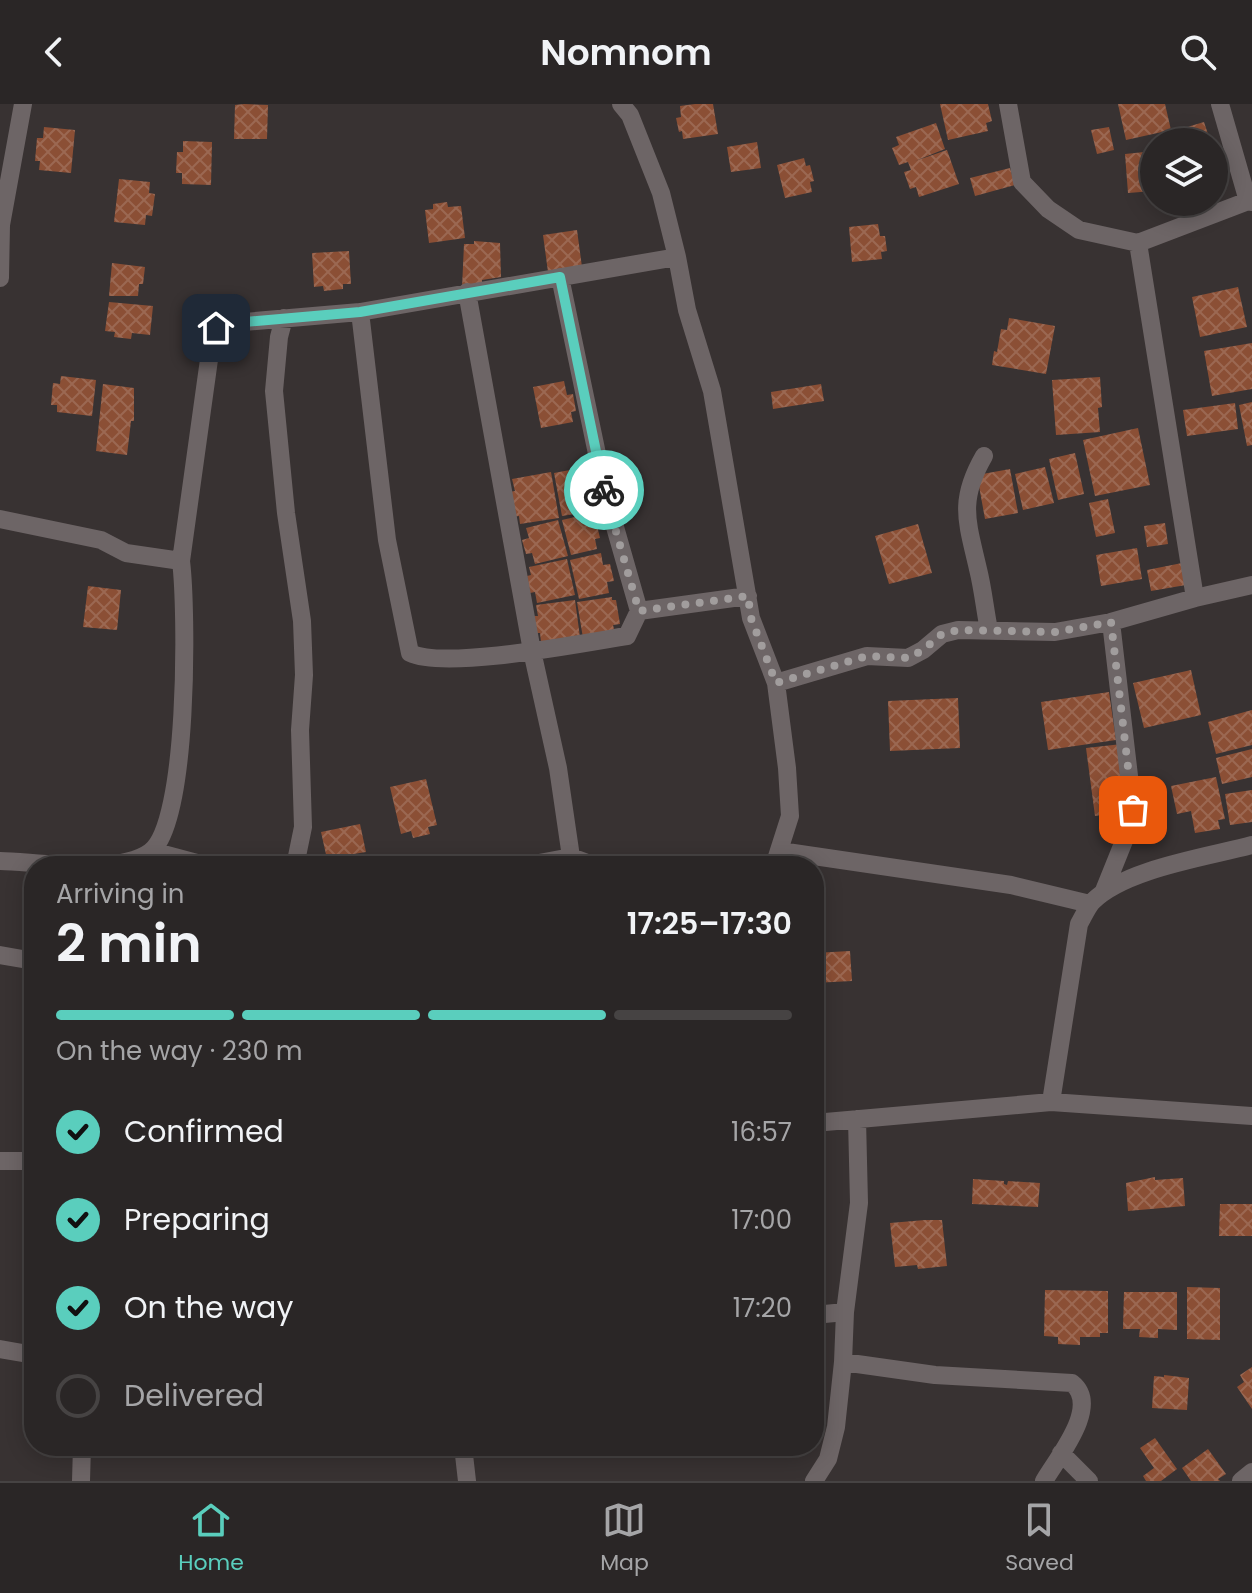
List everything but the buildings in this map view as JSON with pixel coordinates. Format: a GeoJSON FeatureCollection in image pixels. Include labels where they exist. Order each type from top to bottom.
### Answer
{"type":"FeatureCollection","features":[{"type":"Feature","properties":{"kind":"street"},"geometry":{"type":"LineString","coordinates":[[0,278],[0,225],[23,104]]}},
{"type":"Feature","properties":{"kind":"street"},"geometry":{"type":"LineString","coordinates":[[621,104],[630,115],[661,193],[687,310],[712,391],[751,618],[776,683],[790,797],[790,816],[778,856]]}},
{"type":"Feature","properties":{"kind":"street"},"geometry":{"type":"LineString","coordinates":[[1008,104],[1022,182],[1039,200],[1079,230],[1138,243],[1250,202],[1220,104]]}},
{"type":"Feature","properties":{"kind":"street"},"geometry":{"type":"LineString","coordinates":[[1138,243],[1195,598]]}},
{"type":"Feature","properties":{"kind":"street"},"geometry":{"type":"LineString","coordinates":[[143,856],[152,851],[171,812],[182,712],[185,649],[181,561],[214,333],[221,324],[360,312],[677,257]]}},
{"type":"Feature","properties":{"kind":"street"},"geometry":{"type":"LineString","coordinates":[[360,312],[387,540],[410,653],[420,658],[454,659],[627,636],[639,611],[605,492],[560,277]]}},
{"type":"Feature","properties":{"kind":"street"},"geometry":{"type":"LineString","coordinates":[[467,292],[532,651],[558,768],[571,856]]}},
{"type":"Feature","properties":{"kind":"street"},"geometry":{"type":"LineString","coordinates":[[284,318],[274,391],[286,513],[302,621],[304,675],[300,730],[303,827],[297,856]]}},
{"type":"Feature","properties":{"kind":"street"},"geometry":{"type":"LineString","coordinates":[[984,456],[970,480],[967,531],[979,573],[989,630]]}},
{"type":"Feature","properties":{"kind":"street"},"geometry":{"type":"LineString","coordinates":[[0,519],[36,524],[101,540],[126,553],[181,561]]}},
{"type":"Feature","properties":{"kind":"street"},"geometry":{"type":"LineString","coordinates":[[776,683],[867,656],[908,658],[942,634],[989,630],[1055,632],[1111,622],[1252,585]]}},
{"type":"Feature","properties":{"kind":"street"},"geometry":{"type":"LineString","coordinates":[[639,611],[748,596]]}},
{"type":"Feature","properties":{"kind":"street"},"geometry":{"type":"LineString","coordinates":[[1051,1102],[1079,924],[1096,898],[1130,826],[1133,810],[1111,622]]}},
{"type":"Feature","properties":{"kind":"street"},"geometry":{"type":"LineString","coordinates":[[824,864],[1011,885],[1096,898],[1121,881],[1141,874],[1252,845]]}},
{"type":"Feature","properties":{"kind":"street"},"geometry":{"type":"LineString","coordinates":[[152,851],[171,856]]}},
{"type":"Feature","properties":{"kind":"street"},"geometry":{"type":"LineString","coordinates":[[0,861],[24,862]]}},
{"type":"Feature","properties":{"kind":"street"},"geometry":{"type":"LineString","coordinates":[[0,955],[24,959]]}},
{"type":"Feature","properties":{"kind":"street"},"geometry":{"type":"LineString","coordinates":[[824,1122],[1051,1102],[1252,1116]]}},
{"type":"Feature","properties":{"kind":"street"},"geometry":{"type":"LineString","coordinates":[[814,1481],[828,1459],[836,1427],[845,1312],[859,1203],[857,1119]]}},
{"type":"Feature","properties":{"kind":"street"},"geometry":{"type":"LineString","coordinates":[[0,1161],[24,1161]]}},
{"type":"Feature","properties":{"kind":"street"},"geometry":{"type":"LineString","coordinates":[[824,1314],[845,1312]]}},
{"type":"Feature","properties":{"kind":"street"},"geometry":{"type":"LineString","coordinates":[[0,1349],[24,1353]]}},
{"type":"Feature","properties":{"kind":"street"},"geometry":{"type":"LineString","coordinates":[[843,1362],[935,1375],[1072,1383],[1081,1390],[1084,1402],[1081,1418],[1044,1481]]}},
{"type":"Feature","properties":{"kind":"street"},"geometry":{"type":"LineString","coordinates":[[1061,1453],[1089,1481]]}},
{"type":"Feature","properties":{"kind":"street"},"geometry":{"type":"LineString","coordinates":[[81,1481],[82,1456]]}},
{"type":"Feature","properties":{"kind":"street"},"geometry":{"type":"LineString","coordinates":[[464,1456],[467,1481]]}},
{"type":"Feature","properties":{"kind":"street"},"geometry":{"type":"LineString","coordinates":[[1241,1481],[1252,1472]]}},
{"type":"Feature","properties":{"kind":"way so far"},"geometry":{"type":"LineString","coordinates":[[604,490],[639,611],[748,596],[751,618],[776,683],[867,656],[908,658],[923,650],[933,639],[958,630],[1055,632],[1111,622],[1133,810]]}},
{"type":"Feature","properties":{"kind":"route"},"geometry":{"type":"LineString","coordinates":[[216,328],[221,324],[360,312],[560,277],[604,490]]}}]}
